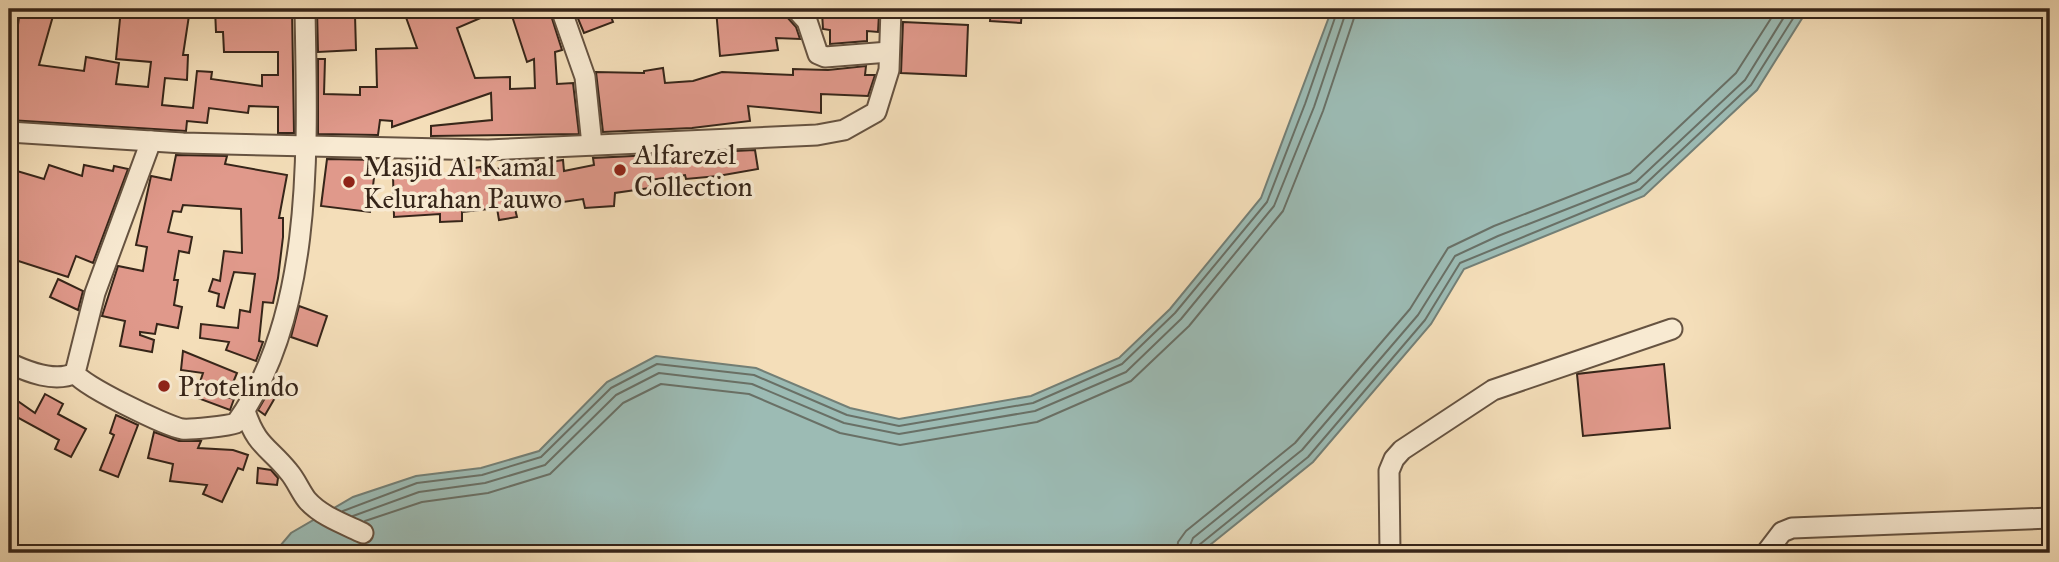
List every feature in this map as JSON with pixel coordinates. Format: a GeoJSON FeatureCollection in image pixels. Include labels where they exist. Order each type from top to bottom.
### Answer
{"type":"FeatureCollection","features":[{"type":"Feature","properties":{"kind":"street"},"geometry":{"type":"LineString","coordinates":[[75,373],[82,381],[132,408],[181,429],[236,424],[246,411],[261,387],[276,352],[287,309],[307,143],[305,9]]}},
{"type":"Feature","properties":{"kind":"street"},"geometry":{"type":"LineString","coordinates":[[561,9],[586,77],[592,145]]}},
{"type":"Feature","properties":{"kind":"street"},"geometry":{"type":"LineString","coordinates":[[796,9],[807,21],[818,54],[825,57],[889,52]]}},
{"type":"Feature","properties":{"kind":"street"},"geometry":{"type":"LineString","coordinates":[[9,132],[151,141],[307,143],[488,150],[732,141],[844,130],[876,112],[890,70],[891,9]]}},
{"type":"Feature","properties":{"kind":"street"},"geometry":{"type":"LineString","coordinates":[[75,373],[95,293],[151,141]]}},
{"type":"Feature","properties":{"kind":"street"},"geometry":{"type":"LineString","coordinates":[[1390,553],[1389,471],[1402,450],[1493,390],[1672,329]]}},
{"type":"Feature","properties":{"kind":"street"},"geometry":{"type":"LineString","coordinates":[[9,363],[23,370],[58,377],[75,373]]}},
{"type":"Feature","properties":{"kind":"street"},"geometry":{"type":"LineString","coordinates":[[246,411],[252,433],[261,447],[289,472],[307,500],[334,520],[363,533]]}},
{"type":"Feature","properties":{"kind":"street"},"geometry":{"type":"LineString","coordinates":[[1766,553],[1782,531],[1792,528],[2050,518]]}},
{"type":"Feature","properties":{"kind":"water"},"geometry":{"type":"Polygon","coordinates":[[[1332,9],[1808,9],[1757,90],[1644,196],[1464,269],[1431,324],[1313,462],[1200,553],[274,553],[291,533],[353,497],[416,476],[481,468],[539,451],[607,382],[656,356],[756,368],[850,408],[899,419],[1031,396],[1119,358],[1170,309],[1261,198],[1332,9]]]}},
{"type":"Feature","properties":{"kind":"building"},"geometry":{"type":"Polygon","coordinates":[[[20,9],[55,9],[39,65],[84,71],[86,57],[119,63],[116,84],[148,87],[151,62],[116,59],[121,9],[190,9],[183,55],[188,55],[187,80],[165,78],[162,105],[193,108],[197,71],[212,72],[211,79],[262,86],[262,75],[278,75],[278,52],[224,52],[223,32],[216,32],[215,9],[292,9],[294,133],[278,133],[278,107],[249,106],[248,113],[209,108],[207,123],[187,121],[186,131],[9,120],[9,22],[18,25],[20,9]]]}},
{"type":"Feature","properties":{"kind":"building"},"geometry":{"type":"Polygon","coordinates":[[[317,9],[338,9],[338,15],[355,15],[356,50],[318,52],[317,9]]]}},
{"type":"Feature","properties":{"kind":"building"},"geometry":{"type":"Polygon","coordinates":[[[403,9],[479,9],[483,17],[457,28],[475,78],[510,77],[510,89],[535,88],[534,59],[527,62],[512,16],[536,9],[549,9],[562,50],[555,52],[557,84],[573,83],[579,134],[431,136],[431,126],[492,120],[491,93],[392,127],[392,121],[380,120],[378,135],[318,134],[318,59],[325,59],[324,94],[360,95],[360,87],[377,87],[376,49],[417,48],[403,9]]]}},
{"type":"Feature","properties":{"kind":"building"},"geometry":{"type":"Polygon","coordinates":[[[574,9],[608,9],[613,22],[584,33],[574,9]]]}},
{"type":"Feature","properties":{"kind":"building"},"geometry":{"type":"Polygon","coordinates":[[[716,9],[774,9],[775,17],[787,17],[796,27],[800,39],[776,38],[778,50],[720,56],[716,9]]]}},
{"type":"Feature","properties":{"kind":"building"},"geometry":{"type":"Polygon","coordinates":[[[991,9],[1022,9],[1021,23],[990,21],[991,9]]]}},
{"type":"Feature","properties":{"kind":"building"},"geometry":{"type":"Polygon","coordinates":[[[822,12],[879,14],[878,32],[867,31],[867,41],[830,44],[830,30],[823,29],[822,12]]]}},
{"type":"Feature","properties":{"kind":"building"},"geometry":{"type":"Polygon","coordinates":[[[903,22],[968,25],[966,76],[901,73],[903,22]]]}},
{"type":"Feature","properties":{"kind":"building"},"geometry":{"type":"Polygon","coordinates":[[[866,66],[865,75],[875,75],[868,96],[821,94],[821,113],[748,106],[750,121],[692,128],[603,132],[596,72],[644,73],[663,68],[665,83],[693,81],[722,72],[793,75],[793,69],[828,70],[866,66]]]}},
{"type":"Feature","properties":{"kind":"building"},"geometry":{"type":"Polygon","coordinates":[[[755,150],[758,169],[718,176],[686,179],[685,175],[649,180],[650,188],[615,193],[614,206],[585,208],[583,199],[515,209],[517,217],[499,220],[497,208],[462,212],[462,221],[440,222],[440,214],[394,217],[393,174],[416,173],[416,169],[435,168],[436,175],[463,173],[462,170],[481,167],[482,172],[538,160],[538,164],[563,160],[564,171],[594,165],[593,158],[755,150]]]}},
{"type":"Feature","properties":{"kind":"building"},"geometry":{"type":"Polygon","coordinates":[[[176,155],[227,156],[225,164],[287,175],[279,218],[283,218],[283,237],[278,278],[273,303],[263,302],[259,341],[263,342],[256,361],[226,350],[229,342],[200,338],[201,324],[238,328],[240,310],[250,312],[255,274],[234,272],[224,308],[217,306],[219,294],[209,291],[213,279],[220,281],[224,251],[242,253],[241,209],[183,205],[181,212],[173,211],[168,232],[192,237],[189,253],[179,251],[174,280],[178,280],[174,305],[182,307],[178,328],[157,324],[155,334],[140,332],[140,335],[154,340],[152,352],[120,346],[125,321],[102,316],[118,266],[143,271],[147,247],[136,245],[151,176],[171,180],[176,155]]]}},
{"type":"Feature","properties":{"kind":"building","name":"Masjid Al Kamal Kelurahan Pauwo"},"geometry":{"type":"Polygon","coordinates":[[[327,159],[376,160],[370,212],[321,206],[327,159]]]}},
{"type":"Feature","properties":{"kind":"building"},"geometry":{"type":"Polygon","coordinates":[[[49,165],[82,176],[84,165],[113,171],[114,166],[128,169],[93,263],[76,256],[68,277],[9,258],[9,195],[17,171],[44,179],[49,165]]]}},
{"type":"Feature","properties":{"kind":"building"},"geometry":{"type":"Polygon","coordinates":[[[58,279],[83,291],[78,310],[50,297],[58,279]]]}},
{"type":"Feature","properties":{"kind":"building"},"geometry":{"type":"Polygon","coordinates":[[[299,306],[327,316],[317,346],[291,337],[299,306]]]}},
{"type":"Feature","properties":{"kind":"building"},"geometry":{"type":"Polygon","coordinates":[[[183,351],[237,373],[227,397],[234,399],[230,410],[195,397],[203,373],[181,370],[183,351]]]}},
{"type":"Feature","properties":{"kind":"building"},"geometry":{"type":"Polygon","coordinates":[[[1664,364],[1670,428],[1583,436],[1577,374],[1664,364]]]}},
{"type":"Feature","properties":{"kind":"building"},"geometry":{"type":"Polygon","coordinates":[[[269,391],[276,396],[265,415],[258,410],[269,391]]]}},
{"type":"Feature","properties":{"kind":"building"},"geometry":{"type":"Polygon","coordinates":[[[45,394],[63,404],[58,414],[86,429],[71,457],[55,449],[59,440],[17,417],[9,429],[9,395],[35,413],[45,394]]]}},
{"type":"Feature","properties":{"kind":"building"},"geometry":{"type":"Polygon","coordinates":[[[116,415],[138,425],[118,477],[100,470],[114,435],[110,433],[116,415]]]}},
{"type":"Feature","properties":{"kind":"building"},"geometry":{"type":"Polygon","coordinates":[[[154,432],[179,441],[201,441],[198,448],[233,450],[248,455],[243,470],[238,468],[222,502],[203,494],[207,485],[170,481],[173,464],[148,458],[154,432]]]}},
{"type":"Feature","properties":{"kind":"building"},"geometry":{"type":"Polygon","coordinates":[[[258,468],[271,470],[278,478],[277,485],[257,483],[258,468]]]}},
{"type":"Feature","properties":{"kind":"place","name":"Alfarezel Collection"},"geometry":{"type":"Point","coordinates":[620,170]}},
{"type":"Feature","properties":{"kind":"place","name":"Masjid Al Kamal Kelurahan Pauwo"},"geometry":{"type":"Point","coordinates":[349,182]}},
{"type":"Feature","properties":{"kind":"place","name":"Protelindo"},"geometry":{"type":"Point","coordinates":[164,386]}}]}
